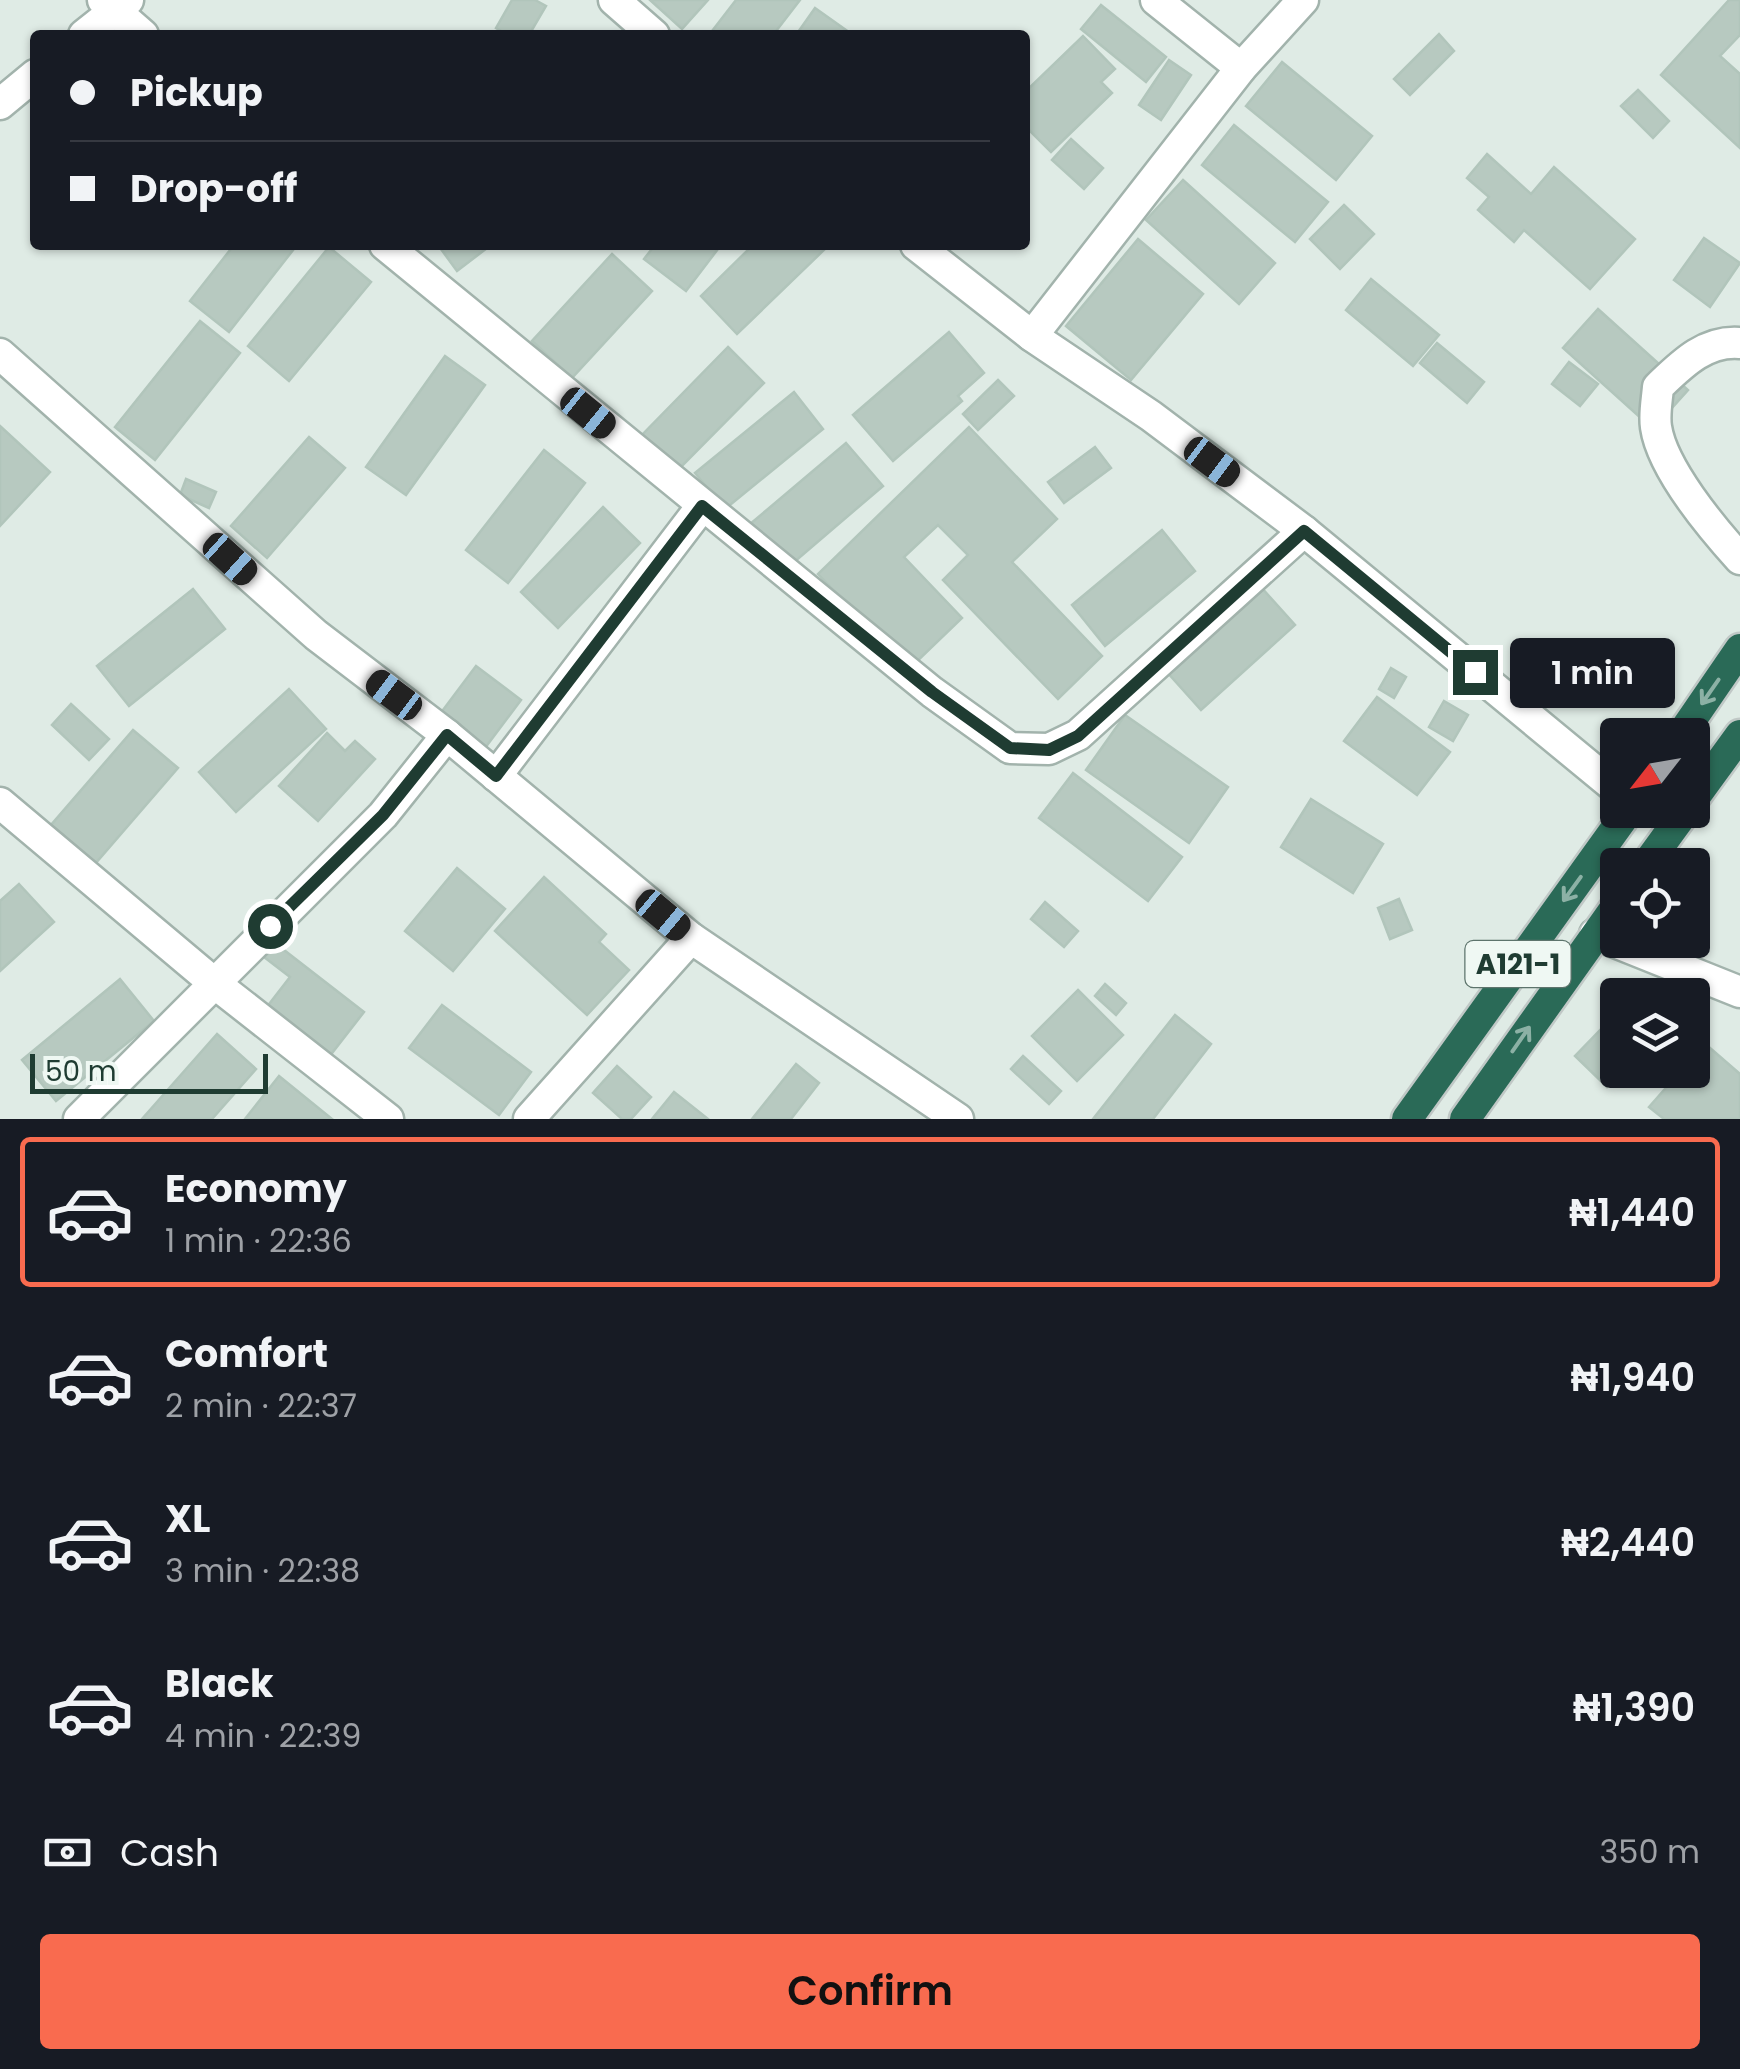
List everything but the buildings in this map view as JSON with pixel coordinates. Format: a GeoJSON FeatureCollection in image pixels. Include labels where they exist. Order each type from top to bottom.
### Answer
{"type":"FeatureCollection","features":[{"type":"Feature","properties":{"kind":"highway"},"geometry":{"type":"LineString","coordinates":[[1693,718],[1740,649]]}},
{"type":"Feature","properties":{"kind":"highway"},"geometry":{"type":"LineString","coordinates":[[1710,777],[1740,736]]}},
{"type":"Feature","properties":{"kind":"highway","name":"A121-1"},"geometry":{"type":"LineString","coordinates":[[1407,1119],[1616,828]]}},
{"type":"Feature","properties":{"kind":"highway","name":"A121-1"},"geometry":{"type":"LineString","coordinates":[[1465,1119],[1600,927]]}},
{"type":"Feature","properties":{"kind":"street"},"geometry":{"type":"LineString","coordinates":[[614,0],[648,30]]}},
{"type":"Feature","properties":{"kind":"street"},"geometry":{"type":"LineString","coordinates":[[1156,0],[1241,68]]}},
{"type":"Feature","properties":{"kind":"street"},"geometry":{"type":"LineString","coordinates":[[1032,336],[1241,68],[1303,0]]}},
{"type":"Feature","properties":{"kind":"street"},"geometry":{"type":"LineString","coordinates":[[89,30],[115,3],[139,30]]}},
{"type":"Feature","properties":{"kind":"street"},"geometry":{"type":"LineString","coordinates":[[0,104],[30,79]]}},
{"type":"Feature","properties":{"kind":"street"},"geometry":{"type":"LineString","coordinates":[[391,250],[932,692],[1010,748],[1049,750],[1078,736],[1304,531]]}},
{"type":"Feature","properties":{"kind":"street"},"geometry":{"type":"LineString","coordinates":[[922,250],[1032,336],[1152,416],[1304,531],[1600,775]]}},
{"type":"Feature","properties":{"kind":"street"},"geometry":{"type":"LineString","coordinates":[[1740,343],[1727,342],[1691,356],[1658,387],[1656,428],[1672,468],[1710,526],[1740,559]]}},
{"type":"Feature","properties":{"kind":"street"},"geometry":{"type":"LineString","coordinates":[[0,354],[316,636],[447,735],[691,938],[958,1119]]}},
{"type":"Feature","properties":{"kind":"street"},"geometry":{"type":"LineString","coordinates":[[496,776],[702,506]]}},
{"type":"Feature","properties":{"kind":"street"},"geometry":{"type":"LineString","coordinates":[[79,1119],[383,815],[447,735]]}},
{"type":"Feature","properties":{"kind":"street"},"geometry":{"type":"LineString","coordinates":[[0,804],[213,982],[388,1119]]}},
{"type":"Feature","properties":{"kind":"street"},"geometry":{"type":"LineString","coordinates":[[1595,934],[1740,992]]}},
{"type":"Feature","properties":{"kind":"street"},"geometry":{"type":"LineString","coordinates":[[529,1119],[691,938]]}},
{"type":"Feature","properties":{"kind":"route"},"geometry":{"type":"LineString","coordinates":[[270,926],[383,815],[447,735],[496,776],[702,506],[932,692],[1010,748],[1049,750],[1078,736],[1304,531],[1475,672]]}}]}
